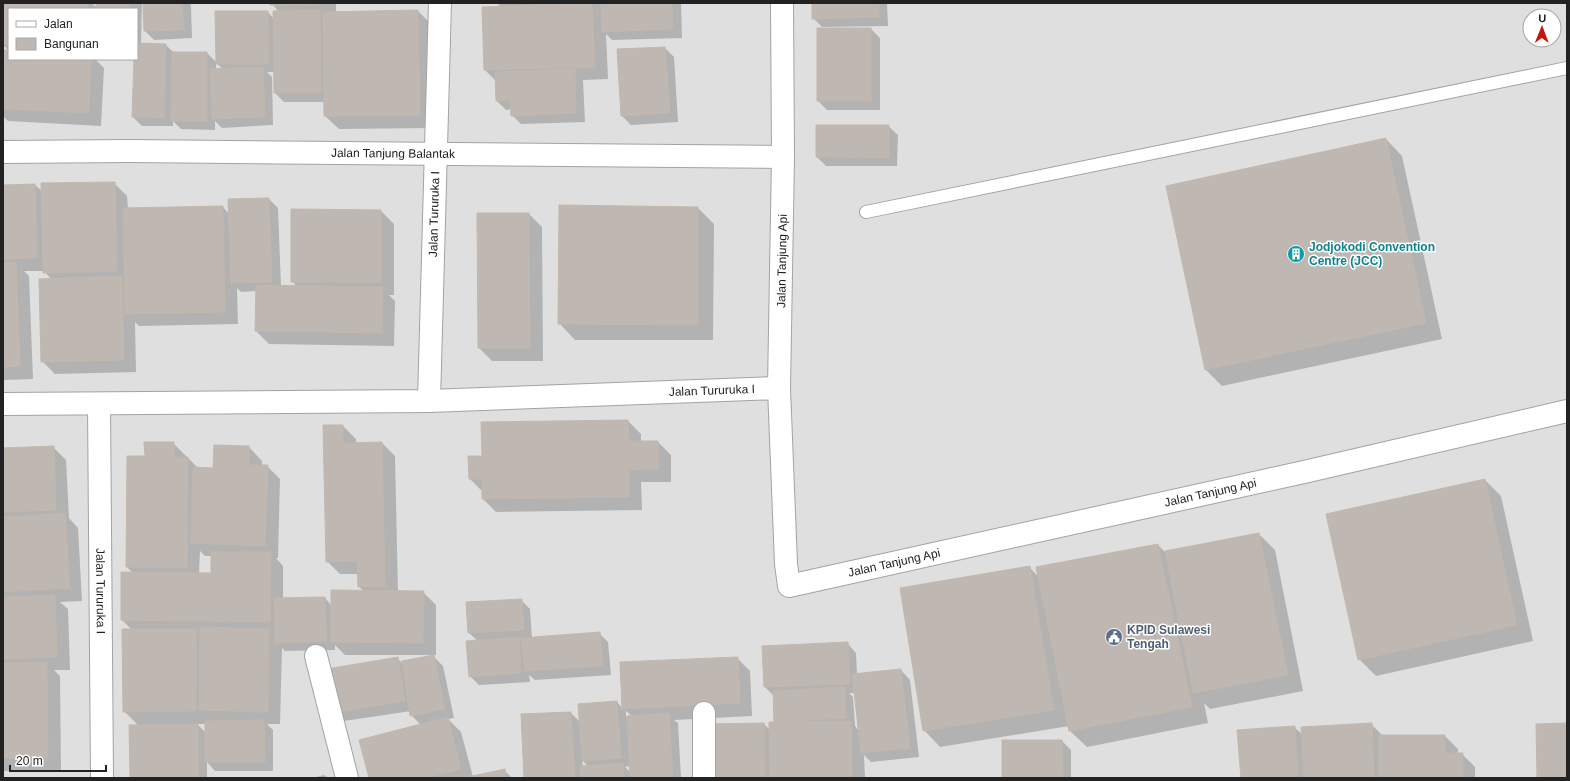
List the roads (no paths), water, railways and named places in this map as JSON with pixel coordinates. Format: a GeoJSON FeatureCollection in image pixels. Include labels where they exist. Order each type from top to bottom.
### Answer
{"type":"FeatureCollection","features":[{"type":"Feature","properties":{"kind":"street","name":"Jalan Tururuka I"},"geometry":{"type":"LineString","coordinates":[[429,401],[440,3]]}},
{"type":"Feature","properties":{"kind":"street","name":"Jalan Tanjung Api"},"geometry":{"type":"LineString","coordinates":[[782,3],[783,156],[779,388],[786,564],[789,586],[1304,472],[1567,411]]}},
{"type":"Feature","properties":{"kind":"street","name":"Jalan Tanjung Balantak"},"geometry":{"type":"LineString","coordinates":[[3,152],[783,156]]}},
{"type":"Feature","properties":{"kind":"street","name":"Jalan Tururuka I"},"geometry":{"type":"LineString","coordinates":[[3,404],[429,401],[779,388]]}},
{"type":"Feature","properties":{"kind":"street","name":"Jalan Tururuka I"},"geometry":{"type":"LineString","coordinates":[[99,404],[102,778]]}},
{"type":"Feature","properties":{"kind":"street"},"geometry":{"type":"LineString","coordinates":[[316,656],[347,778]]}},
{"type":"Feature","properties":{"kind":"street"},"geometry":{"type":"LineString","coordinates":[[704,713],[704,778]]}},
{"type":"Feature","properties":{"kind":"lane"},"geometry":{"type":"LineString","coordinates":[[866,212],[1567,68]]}},
{"type":"Feature","properties":{"kind":"place","name":"Jodjokodi Convention Centre (JCC)"},"geometry":{"type":"Point","coordinates":[1296,254]}},
{"type":"Feature","properties":{"kind":"place","name":"KPID Sulawesi Tengah"},"geometry":{"type":"Point","coordinates":[1114,637]}}]}
